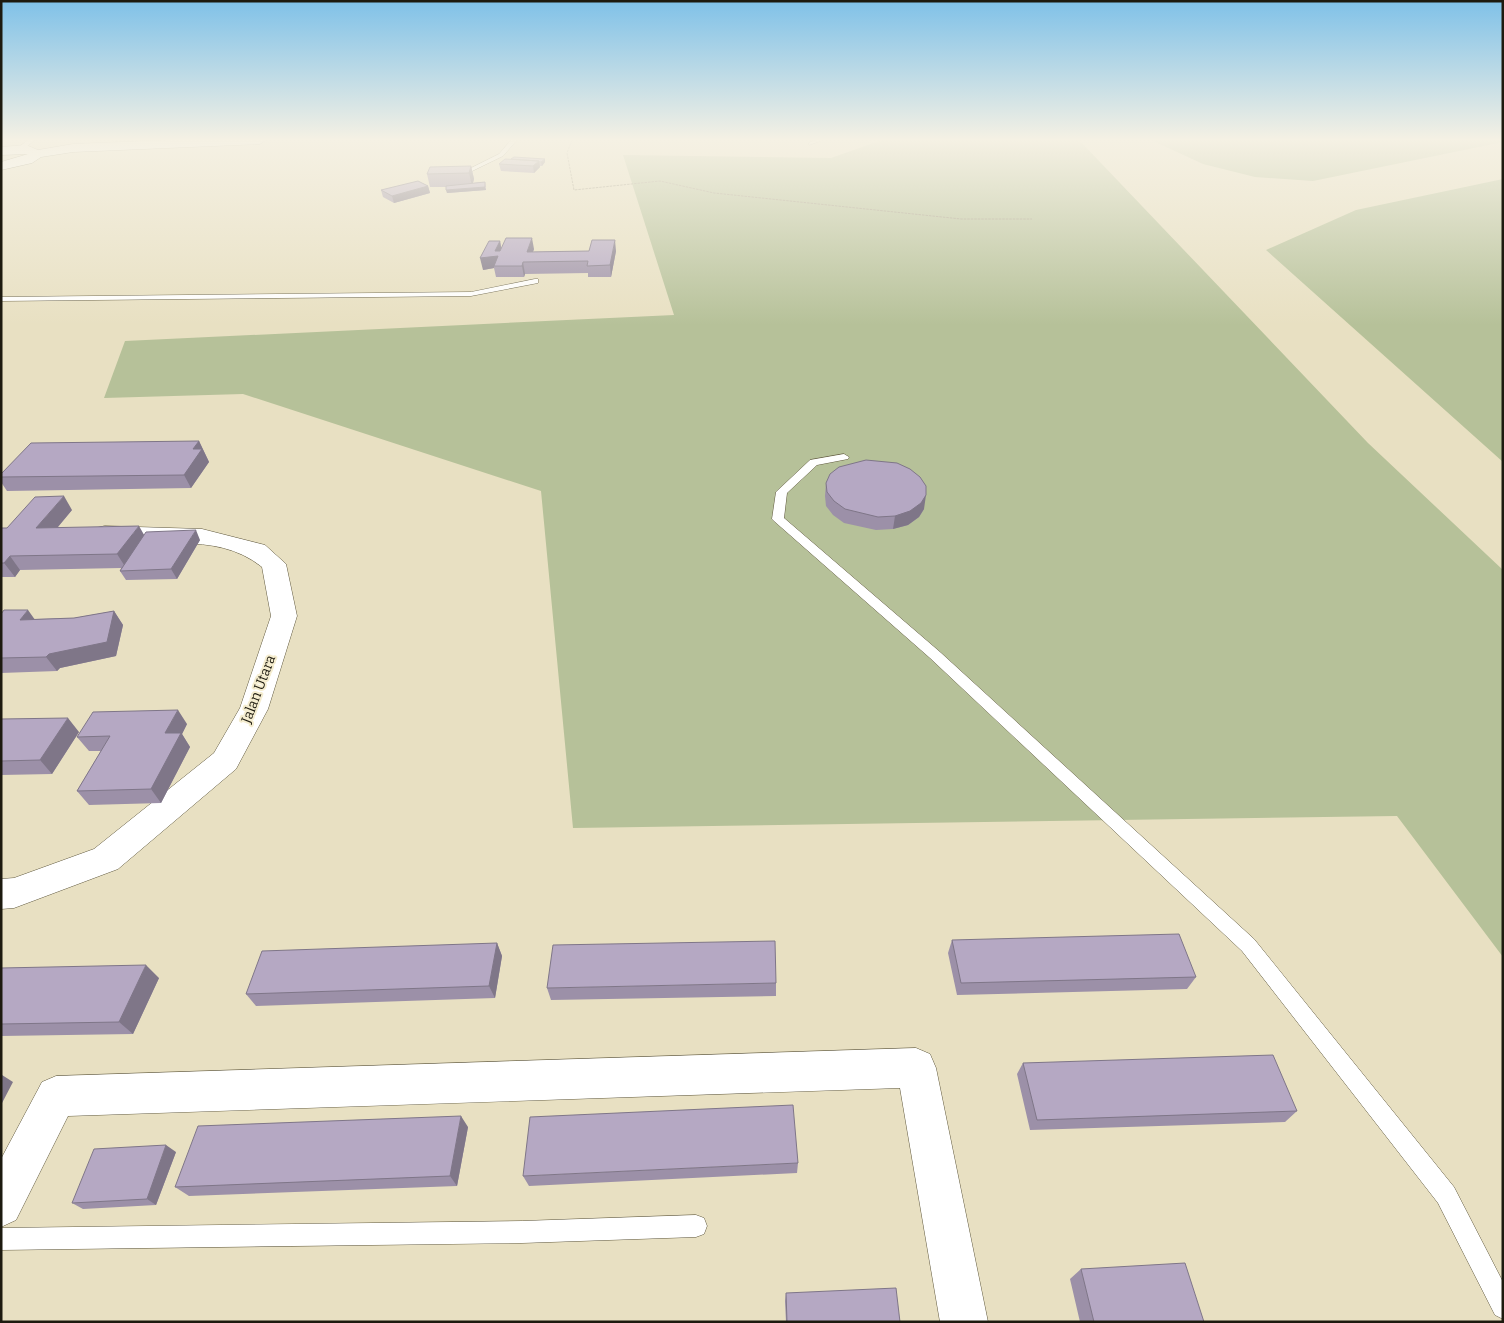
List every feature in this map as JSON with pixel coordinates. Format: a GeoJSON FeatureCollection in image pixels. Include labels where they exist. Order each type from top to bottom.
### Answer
{"type":"FeatureCollection","features":[{"type":"Feature","properties":{"kind":"street","name":"Jalan Utara"},"geometry":{"type":"LineString","coordinates":[[1,894],[14,893],[106,859],[225,761],[254,709],[284,616],[274,564],[256,550],[202,536],[76,532]]}},
{"type":"Feature","properties":{"kind":"street"},"geometry":{"type":"LineString","coordinates":[[1,1205],[56,1096],[916,1068],[964,1322]]}},
{"type":"Feature","properties":{"kind":"lane"},"geometry":{"type":"LineString","coordinates":[[1,299],[471,294],[535,281]]}},
{"type":"Feature","properties":{"kind":"lane"},"geometry":{"type":"LineString","coordinates":[[844,456],[814,462],[782,492],[778,519],[935,654],[1248,945],[1446,1195],[1503,1307]]}},
{"type":"Feature","properties":{"kind":"lane"},"geometry":{"type":"LineString","coordinates":[[1,1239],[522,1232],[696,1226]]}},
{"type":"Feature","properties":{"kind":"path"},"geometry":{"type":"LineString","coordinates":[[797,202],[960,219],[1032,219]]}},
{"type":"Feature","properties":{"kind":"green space"},"geometry":{"type":"Polygon","coordinates":[[[638,202],[1138,202],[1368,443],[1503,570],[1503,957],[1397,816],[573,828],[541,491],[243,394],[104,398],[125,341],[674,315],[638,202]]]}},
{"type":"Feature","properties":{"kind":"green space"},"geometry":{"type":"Polygon","coordinates":[[[1395,202],[1503,202],[1503,462],[1266,250],[1356,210],[1395,202]]]}},
{"type":"Feature","properties":{"kind":"building"},"geometry":{"type":"Polygon","coordinates":[[[506,238],[532,238],[527,252],[589,251],[592,240],[615,240],[610,265],[587,266],[588,261],[523,262],[522,266],[494,266],[498,256],[480,258],[489,241],[500,241],[495,251],[500,251],[506,238]]]}},
{"type":"Feature","properties":{"kind":"building"},"geometry":{"type":"Polygon","coordinates":[[[199,441],[193,449],[202,449],[184,475],[1,477],[1,474],[31,443],[199,441]]]}},
{"type":"Feature","properties":{"kind":"building"},"geometry":{"type":"Polygon","coordinates":[[[866,460],[897,463],[910,469],[920,477],[926,486],[926,495],[921,503],[910,511],[895,516],[878,517],[845,509],[834,501],[827,492],[826,483],[830,474],[839,467],[866,460]]]}},
{"type":"Feature","properties":{"kind":"building"},"geometry":{"type":"Polygon","coordinates":[[[64,496],[36,528],[139,526],[117,554],[10,556],[4,563],[1,563],[1,528],[7,528],[35,497],[64,496]]]}},
{"type":"Feature","properties":{"kind":"building"},"geometry":{"type":"Polygon","coordinates":[[[196,530],[171,569],[120,571],[146,532],[196,530]]]}},
{"type":"Feature","properties":{"kind":"building"},"geometry":{"type":"Polygon","coordinates":[[[4,610],[28,610],[20,620],[74,618],[114,611],[107,642],[49,654],[46,657],[1,658],[1,614],[4,610]]]}},
{"type":"Feature","properties":{"kind":"building"},"geometry":{"type":"Polygon","coordinates":[[[178,710],[165,733],[181,733],[151,789],[77,791],[110,736],[77,737],[93,712],[178,710]]]}},
{"type":"Feature","properties":{"kind":"building"},"geometry":{"type":"Polygon","coordinates":[[[68,718],[40,760],[1,761],[1,719],[68,718]]]}},
{"type":"Feature","properties":{"kind":"building"},"geometry":{"type":"Polygon","coordinates":[[[1179,934],[1196,977],[961,983],[952,940],[1179,934]]]}},
{"type":"Feature","properties":{"kind":"building"},"geometry":{"type":"Polygon","coordinates":[[[775,941],[776,983],[547,988],[553,945],[775,941]]]}},
{"type":"Feature","properties":{"kind":"building"},"geometry":{"type":"Polygon","coordinates":[[[497,943],[489,986],[246,994],[262,951],[497,943]]]}},
{"type":"Feature","properties":{"kind":"building"},"geometry":{"type":"Polygon","coordinates":[[[146,965],[119,1022],[1,1024],[1,968],[146,965]]]}},
{"type":"Feature","properties":{"kind":"building"},"geometry":{"type":"Polygon","coordinates":[[[1273,1055],[1297,1111],[1037,1120],[1023,1063],[1273,1055]]]}},
{"type":"Feature","properties":{"kind":"building"},"geometry":{"type":"Polygon","coordinates":[[[793,1105],[798,1163],[523,1176],[530,1117],[793,1105]]]}},
{"type":"Feature","properties":{"kind":"building"},"geometry":{"type":"Polygon","coordinates":[[[461,1116],[450,1176],[175,1187],[198,1126],[461,1116]]]}},
{"type":"Feature","properties":{"kind":"building"},"geometry":{"type":"Polygon","coordinates":[[[166,1145],[147,1199],[72,1203],[94,1149],[166,1145]]]}},
{"type":"Feature","properties":{"kind":"building"},"geometry":{"type":"Polygon","coordinates":[[[1185,1263],[1204,1322],[1094,1322],[1081,1269],[1185,1263]]]}},
{"type":"Feature","properties":{"kind":"building"},"geometry":{"type":"Polygon","coordinates":[[[896,1288],[900,1322],[787,1322],[786,1293],[896,1288]]]}}]}
